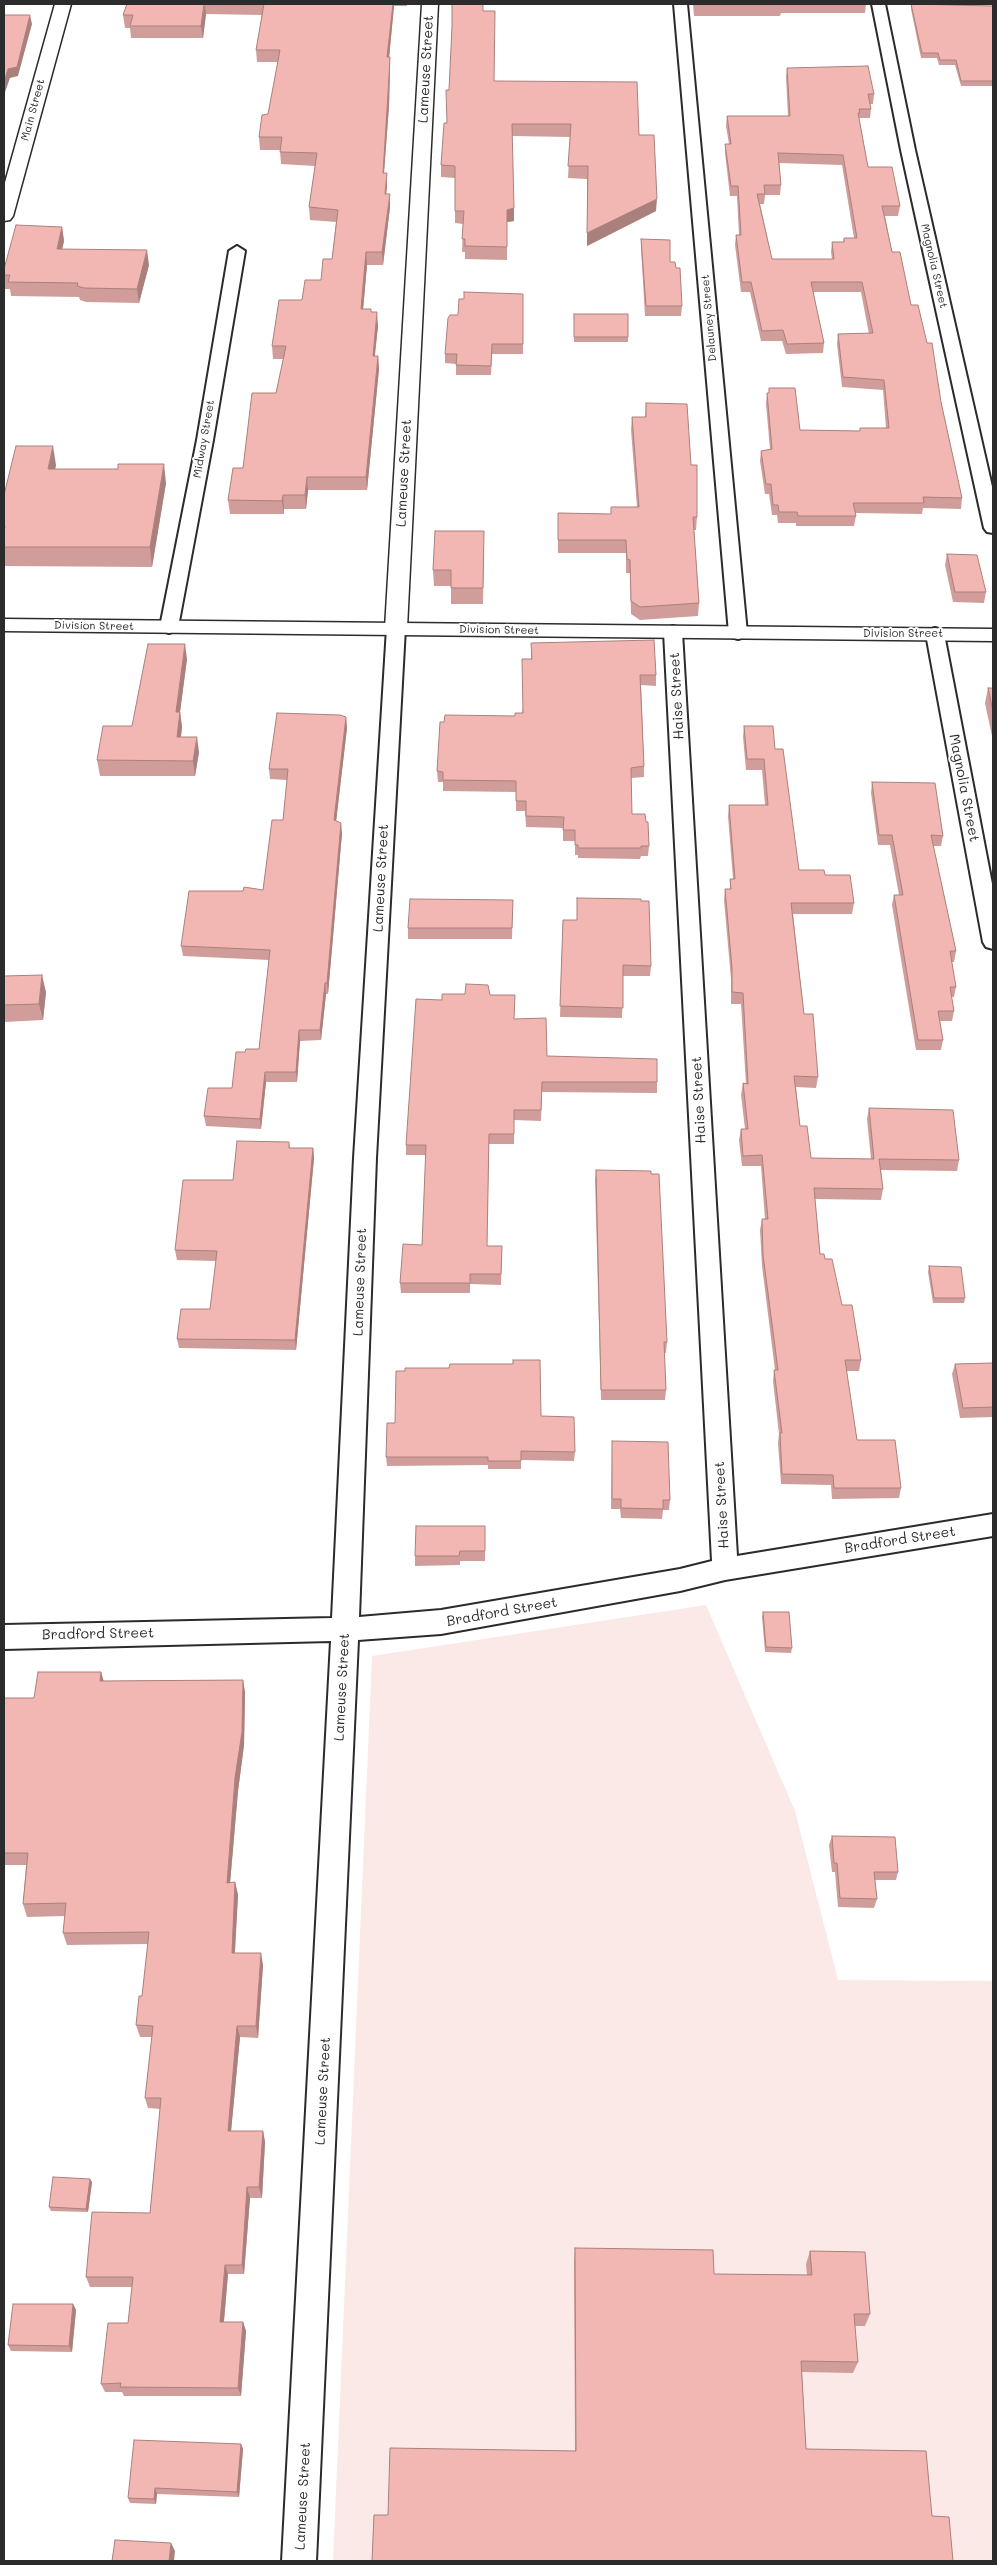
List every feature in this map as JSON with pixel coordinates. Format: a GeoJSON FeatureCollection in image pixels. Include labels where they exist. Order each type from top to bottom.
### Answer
{"type":"FeatureCollection","features":[{"type":"Feature","properties":{"kind":"street","name":"Main Street"},"geometry":{"type":"LineString","coordinates":[[4,216],[63,4]]}},
{"type":"Feature","properties":{"kind":"street","name":"Lameuse Street"},"geometry":{"type":"LineString","coordinates":[[300,2561],[345,1628],[365,1158],[430,4]]}},
{"type":"Feature","properties":{"kind":"street","name":"Delauney Street"},"geometry":{"type":"LineString","coordinates":[[680,4],[738,633]]}},
{"type":"Feature","properties":{"kind":"street","name":"Magnolia Street"},"geometry":{"type":"LineString","coordinates":[[878,4],[908,150],[993,528]]}},
{"type":"Feature","properties":{"kind":"street","name":"Midway Street"},"geometry":{"type":"LineString","coordinates":[[168,627],[238,251]]}},
{"type":"Feature","properties":{"kind":"street","name":"Division Street"},"geometry":{"type":"LineString","coordinates":[[4,626],[396,628],[993,635]]}},
{"type":"Feature","properties":{"kind":"street","name":"Haise Street"},"geometry":{"type":"LineString","coordinates":[[673,632],[725,1569]]}},
{"type":"Feature","properties":{"kind":"street","name":"Magnolia Street"},"geometry":{"type":"LineString","coordinates":[[935,634],[993,942]]}},
{"type":"Feature","properties":{"kind":"street","name":"Bradford Street"},"geometry":{"type":"LineString","coordinates":[[4,1637],[385,1628],[441,1622],[680,1580],[725,1569],[993,1525]]}},
{"type":"Feature","properties":{"kind":"shaded area"},"geometry":{"type":"Polygon","coordinates":[[[706,1605],[795,1811],[838,1980],[993,1981],[993,2561],[333,2561],[372,1656],[706,1605]]]}},
{"type":"Feature","properties":{"kind":"building"},"geometry":{"type":"Polygon","coordinates":[[[127,4],[204,4],[201,26],[130,26],[133,15],[123,15],[127,4]]]}},
{"type":"Feature","properties":{"kind":"building"},"geometry":{"type":"Polygon","coordinates":[[[264,4],[393,4],[387,57],[390,57],[383,173],[387,173],[385,194],[390,194],[382,252],[366,252],[361,309],[371,309],[371,312],[377,312],[373,356],[378,356],[366,477],[307,477],[305,495],[283,495],[282,501],[228,500],[233,468],[243,468],[252,393],[276,393],[286,346],[272,346],[279,300],[302,300],[305,280],[321,280],[323,259],[332,259],[338,210],[309,207],[317,153],[280,152],[282,137],[259,137],[262,115],[268,114],[280,50],[256,50],[264,4]]]}},
{"type":"Feature","properties":{"kind":"building"},"geometry":{"type":"Polygon","coordinates":[[[452,4],[483,4],[483,11],[495,11],[494,81],[637,82],[639,135],[654,135],[657,199],[587,233],[588,166],[568,166],[571,124],[512,124],[514,208],[507,210],[507,247],[465,246],[465,239],[462,239],[464,211],[455,211],[455,166],[441,165],[444,123],[447,123],[446,90],[449,90],[452,4]]]}},
{"type":"Feature","properties":{"kind":"building"},"geometry":{"type":"Polygon","coordinates":[[[911,4],[993,6],[993,81],[961,81],[956,60],[940,60],[938,53],[922,53],[911,4]]]}},
{"type":"Feature","properties":{"kind":"building"},"geometry":{"type":"Polygon","coordinates":[[[4,15],[30,15],[17,67],[8,69],[4,82],[4,15]]]}},
{"type":"Feature","properties":{"kind":"building"},"geometry":{"type":"Polygon","coordinates":[[[868,66],[874,94],[868,94],[871,109],[859,109],[860,113],[858,113],[868,167],[892,167],[900,206],[882,206],[892,252],[900,252],[911,305],[918,305],[927,343],[932,343],[941,402],[962,498],[923,497],[924,503],[853,503],[856,516],[798,516],[797,512],[779,512],[778,505],[773,505],[771,484],[766,484],[761,451],[772,449],[767,393],[769,393],[769,388],[795,388],[800,430],[860,431],[860,428],[889,428],[884,380],[843,377],[838,334],[873,333],[862,282],[811,282],[824,343],[787,344],[783,330],[762,331],[751,282],[742,282],[736,235],[741,235],[738,186],[731,186],[725,144],[731,144],[727,116],[790,116],[787,68],[868,66]],[[778,153],[781,185],[764,185],[765,194],[757,194],[772,259],[834,259],[832,242],[844,242],[844,238],[857,238],[843,155],[778,153]]]}},
{"type":"Feature","properties":{"kind":"building"},"geometry":{"type":"Polygon","coordinates":[[[16,225],[62,227],[57,249],[147,250],[137,289],[84,288],[77,286],[78,283],[8,282],[10,275],[4,275],[4,269],[16,225]]]}},
{"type":"Feature","properties":{"kind":"building"},"geometry":{"type":"Polygon","coordinates":[[[641,239],[670,240],[670,262],[675,262],[676,268],[680,268],[682,306],[646,306],[641,239]]]}},
{"type":"Feature","properties":{"kind":"building"},"geometry":{"type":"Polygon","coordinates":[[[464,292],[523,294],[523,344],[492,344],[491,366],[456,365],[457,354],[445,354],[448,318],[450,315],[458,315],[459,299],[464,299],[464,292]]]}},
{"type":"Feature","properties":{"kind":"building"},"geometry":{"type":"Polygon","coordinates":[[[574,314],[628,314],[628,337],[574,337],[574,314]]]}},
{"type":"Feature","properties":{"kind":"building"},"geometry":{"type":"Polygon","coordinates":[[[646,403],[687,404],[691,465],[697,465],[697,517],[693,517],[699,603],[640,607],[631,601],[630,560],[627,559],[626,540],[558,540],[558,513],[611,514],[611,507],[639,507],[632,417],[646,417],[646,403]]]}},
{"type":"Feature","properties":{"kind":"building"},"geometry":{"type":"Polygon","coordinates":[[[16,446],[53,446],[48,469],[118,469],[118,464],[164,464],[150,547],[4,547],[4,495],[16,446]]]}},
{"type":"Feature","properties":{"kind":"building"},"geometry":{"type":"Polygon","coordinates":[[[435,531],[484,531],[483,588],[451,588],[451,570],[433,570],[435,531]]]}},
{"type":"Feature","properties":{"kind":"building"},"geometry":{"type":"Polygon","coordinates":[[[947,554],[977,555],[986,592],[955,592],[947,554]]]}},
{"type":"Feature","properties":{"kind":"building"},"geometry":{"type":"Polygon","coordinates":[[[654,640],[656,675],[640,675],[644,766],[631,768],[632,814],[645,814],[646,822],[648,822],[649,846],[641,846],[641,848],[578,848],[578,845],[575,845],[575,830],[563,830],[564,817],[526,816],[526,801],[516,801],[516,781],[443,780],[443,772],[437,771],[440,722],[444,722],[445,715],[515,716],[515,713],[523,713],[522,659],[532,659],[531,643],[654,640]]]}},
{"type":"Feature","properties":{"kind":"building"},"geometry":{"type":"Polygon","coordinates":[[[148,644],[185,644],[176,712],[180,712],[177,737],[197,737],[193,761],[97,760],[103,726],[132,726],[148,644]]]}},
{"type":"Feature","properties":{"kind":"building"},"geometry":{"type":"Polygon","coordinates":[[[988,688],[993,688],[993,711],[988,688]]]}},
{"type":"Feature","properties":{"kind":"building"},"geometry":{"type":"Polygon","coordinates":[[[277,713],[340,715],[346,717],[334,820],[341,823],[327,983],[325,983],[320,1030],[299,1030],[296,1072],[265,1072],[260,1119],[204,1116],[208,1088],[232,1088],[236,1052],[245,1052],[246,1049],[259,1049],[270,950],[181,946],[189,891],[243,891],[244,887],[263,890],[272,820],[283,820],[288,769],[269,769],[277,713]]]}},
{"type":"Feature","properties":{"kind":"building"},"geometry":{"type":"Polygon","coordinates":[[[744,726],[773,726],[775,749],[783,749],[799,870],[824,870],[825,875],[850,875],[854,903],[791,903],[804,1014],[813,1014],[818,1077],[794,1076],[800,1126],[807,1126],[811,1158],[874,1159],[869,1108],[953,1110],[959,1160],[879,1159],[883,1189],[814,1188],[820,1254],[824,1254],[825,1259],[832,1259],[842,1305],[852,1305],[861,1360],[845,1360],[857,1440],[895,1440],[901,1488],[834,1488],[833,1475],[782,1474],[780,1433],[782,1433],[774,1370],[778,1370],[763,1255],[762,1219],[768,1219],[762,1155],[743,1156],[741,1129],[748,1129],[743,1083],[748,1084],[743,993],[732,992],[732,968],[725,889],[731,889],[730,879],[735,879],[729,805],[768,805],[764,759],[747,759],[744,726]]]}},
{"type":"Feature","properties":{"kind":"building"},"geometry":{"type":"Polygon","coordinates":[[[872,782],[935,783],[943,836],[931,835],[956,951],[950,951],[956,987],[950,987],[954,1011],[938,1011],[943,1040],[918,1040],[894,895],[903,895],[892,835],[879,835],[872,782]]]}},
{"type":"Feature","properties":{"kind":"building"},"geometry":{"type":"Polygon","coordinates":[[[577,898],[641,899],[641,901],[649,901],[651,966],[623,965],[623,1008],[560,1006],[563,920],[577,920],[577,898]]]}},
{"type":"Feature","properties":{"kind":"building"},"geometry":{"type":"Polygon","coordinates":[[[410,899],[513,900],[512,928],[408,928],[410,899]]]}},
{"type":"Feature","properties":{"kind":"building"},"geometry":{"type":"Polygon","coordinates":[[[42,975],[39,1004],[4,1005],[4,976],[42,975]]]}},
{"type":"Feature","properties":{"kind":"building"},"geometry":{"type":"Polygon","coordinates":[[[466,984],[488,985],[490,995],[515,995],[514,1019],[546,1018],[547,1056],[657,1059],[657,1082],[542,1082],[541,1110],[514,1110],[514,1134],[489,1134],[487,1246],[502,1246],[501,1274],[470,1274],[470,1283],[400,1283],[403,1244],[422,1245],[426,1145],[406,1145],[416,999],[442,1000],[442,994],[465,994],[466,984]]]}},
{"type":"Feature","properties":{"kind":"building"},"geometry":{"type":"Polygon","coordinates":[[[237,1141],[289,1142],[289,1148],[313,1148],[295,1340],[177,1339],[181,1309],[210,1309],[217,1251],[175,1250],[183,1180],[233,1180],[237,1141]]]}},
{"type":"Feature","properties":{"kind":"building"},"geometry":{"type":"Polygon","coordinates":[[[596,1170],[651,1171],[651,1174],[659,1174],[667,1342],[664,1342],[666,1390],[601,1390],[596,1170]]]}},
{"type":"Feature","properties":{"kind":"building"},"geometry":{"type":"Polygon","coordinates":[[[929,1266],[961,1267],[965,1298],[934,1298],[929,1266]]]}},
{"type":"Feature","properties":{"kind":"building"},"geometry":{"type":"Polygon","coordinates":[[[513,1360],[540,1360],[541,1416],[574,1417],[575,1452],[521,1451],[521,1461],[488,1461],[488,1457],[386,1457],[387,1423],[395,1423],[396,1371],[405,1371],[405,1368],[449,1368],[450,1364],[513,1364],[513,1360]]]}},
{"type":"Feature","properties":{"kind":"building"},"geometry":{"type":"Polygon","coordinates":[[[993,1363],[993,1407],[963,1408],[955,1364],[993,1363]]]}},
{"type":"Feature","properties":{"kind":"building"},"geometry":{"type":"Polygon","coordinates":[[[612,1441],[668,1442],[670,1500],[663,1500],[663,1509],[621,1508],[621,1499],[612,1499],[612,1441]]]}},
{"type":"Feature","properties":{"kind":"building"},"geometry":{"type":"Polygon","coordinates":[[[416,1526],[485,1526],[485,1551],[460,1551],[459,1556],[415,1556],[416,1526]]]}},
{"type":"Feature","properties":{"kind":"building"},"geometry":{"type":"Polygon","coordinates":[[[763,1612],[789,1612],[792,1648],[766,1647],[763,1612]]]}},
{"type":"Feature","properties":{"kind":"building"},"geometry":{"type":"Polygon","coordinates":[[[38,1672],[101,1672],[100,1681],[243,1680],[242,1732],[235,1778],[227,1883],[235,1882],[232,1953],[261,1953],[256,2026],[237,2026],[228,2131],[263,2131],[259,2187],[247,2187],[242,2265],[225,2265],[220,2322],[243,2322],[238,2388],[120,2387],[121,2383],[101,2384],[108,2323],[128,2323],[133,2277],[86,2277],[92,2212],[150,2213],[161,2098],[145,2098],[153,2026],[136,2025],[139,1996],[142,1996],[149,1932],[63,1933],[66,1903],[23,1904],[28,1853],[4,1853],[4,1698],[34,1698],[38,1672]]]}},
{"type":"Feature","properties":{"kind":"building"},"geometry":{"type":"Polygon","coordinates":[[[832,1836],[895,1837],[898,1872],[874,1872],[877,1899],[840,1898],[837,1863],[834,1863],[832,1836]]]}},
{"type":"Feature","properties":{"kind":"building"},"geometry":{"type":"Polygon","coordinates":[[[53,2177],[90,2179],[86,2209],[49,2207],[53,2177]]]}},
{"type":"Feature","properties":{"kind":"building"},"geometry":{"type":"Polygon","coordinates":[[[575,2248],[713,2250],[714,2274],[812,2275],[810,2251],[865,2252],[870,2314],[854,2314],[858,2362],[801,2361],[806,2449],[926,2451],[932,2516],[949,2517],[953,2561],[372,2561],[374,2515],[388,2515],[390,2448],[576,2451],[575,2248]]]}},
{"type":"Feature","properties":{"kind":"building"},"geometry":{"type":"Polygon","coordinates":[[[13,2304],[73,2304],[69,2346],[8,2345],[13,2304]]]}},
{"type":"Feature","properties":{"kind":"building"},"geometry":{"type":"Polygon","coordinates":[[[134,2440],[241,2444],[237,2492],[155,2488],[154,2499],[128,2498],[134,2440]]]}},
{"type":"Feature","properties":{"kind":"building"},"geometry":{"type":"Polygon","coordinates":[[[115,2540],[171,2543],[169,2561],[112,2561],[115,2540]]]}}]}
